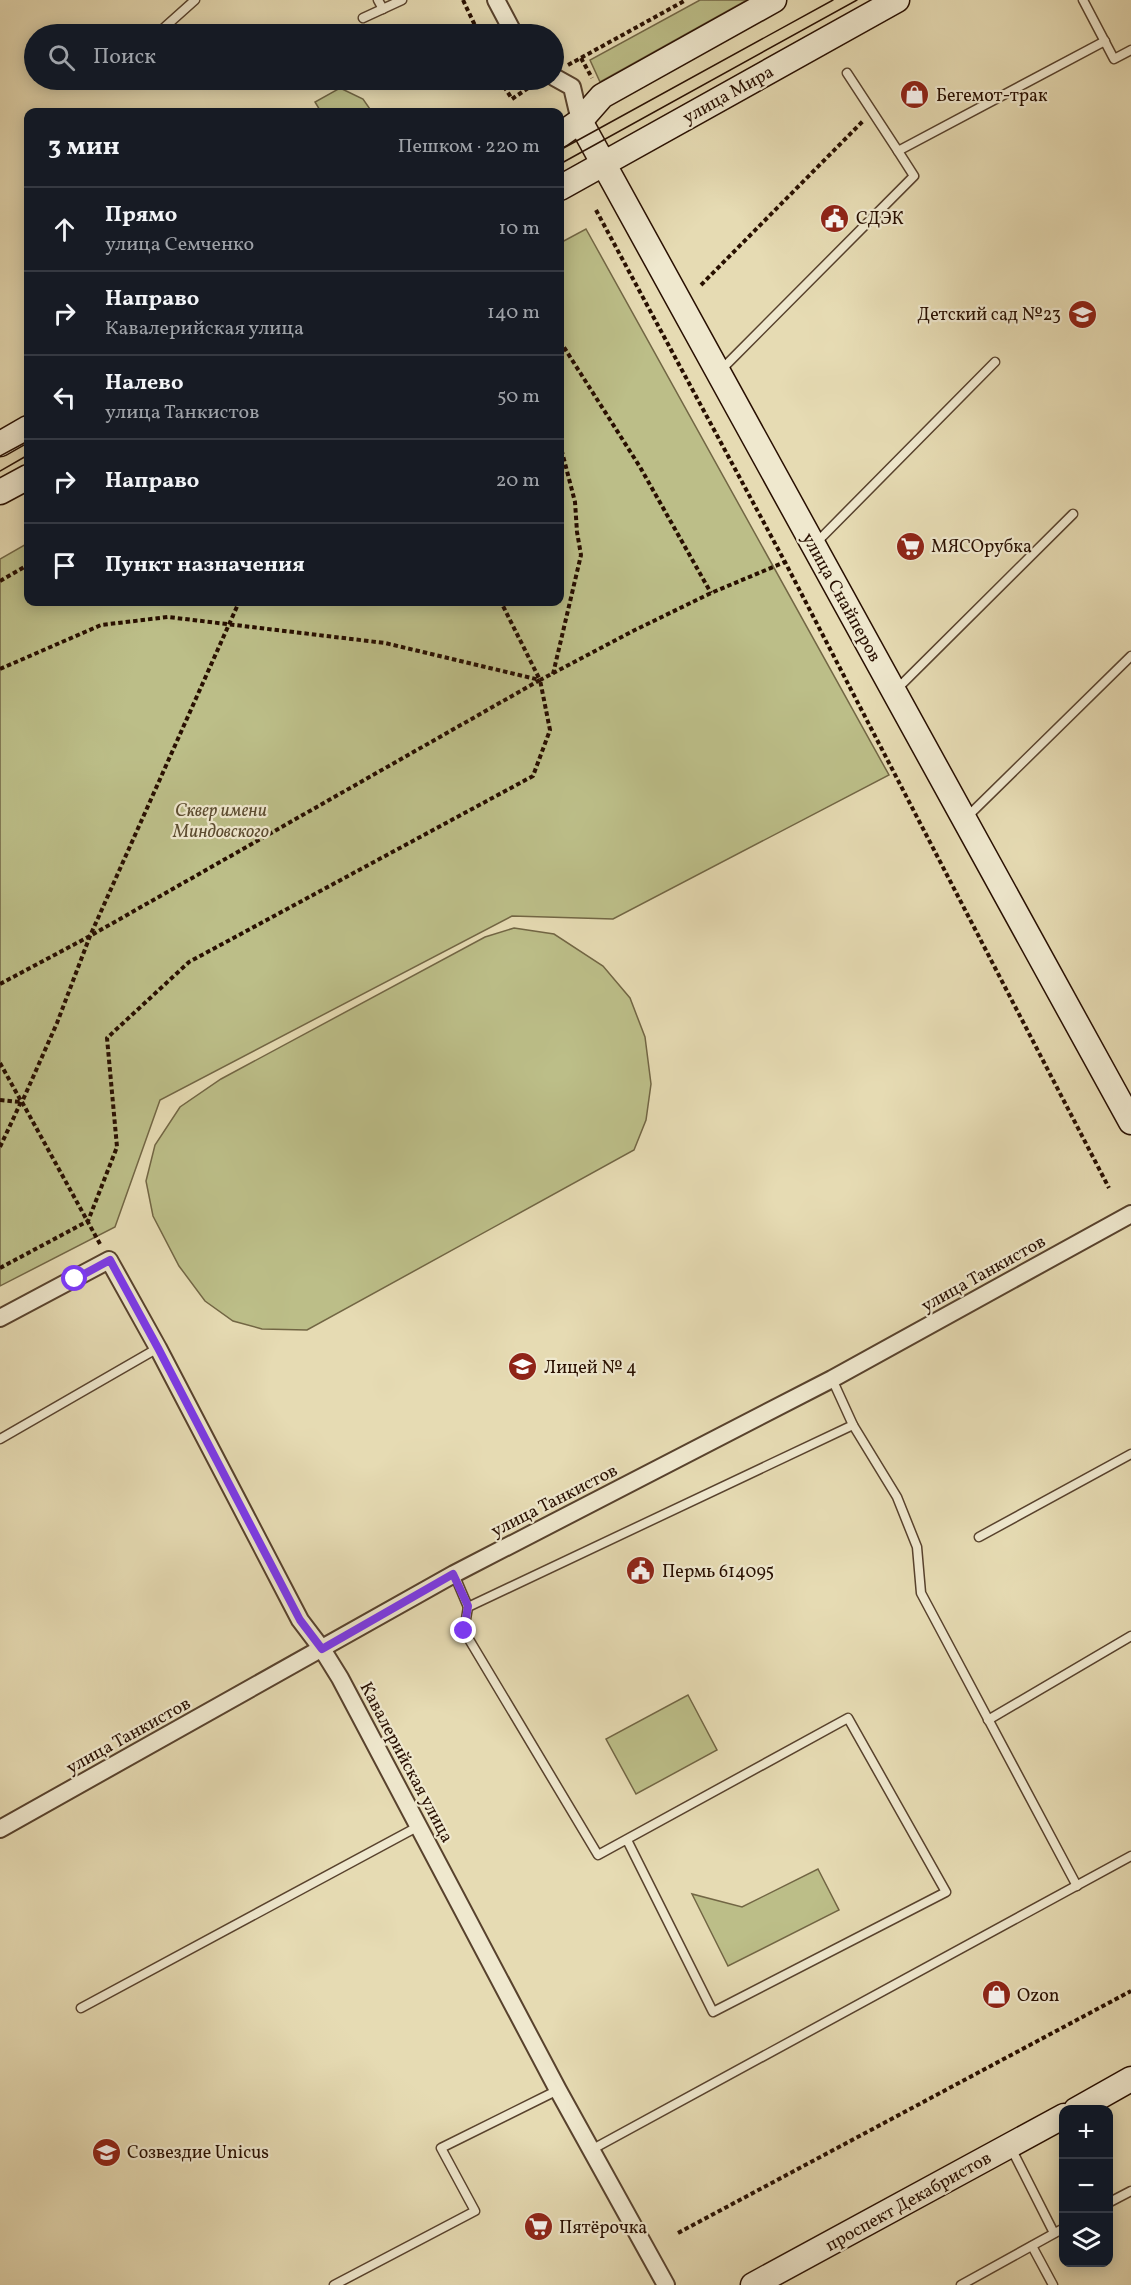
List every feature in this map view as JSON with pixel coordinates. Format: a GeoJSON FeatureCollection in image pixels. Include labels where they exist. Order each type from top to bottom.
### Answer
{"type":"FeatureCollection","features":[{"type":"Feature","properties":{"kind":"street"},"geometry":{"type":"LineString","coordinates":[[496,0],[509,24]]}},
{"type":"Feature","properties":{"kind":"street"},"geometry":{"type":"LineString","coordinates":[[564,132],[580,121],[602,96],[774,0]]}},
{"type":"Feature","properties":{"kind":"street","name":"улица Мира"},"geometry":{"type":"LineString","coordinates":[[564,186],[897,0]]}},
{"type":"Feature","properties":{"kind":"street","name":"улица Снайперов"},"geometry":{"type":"LineString","coordinates":[[564,83],[572,87],[580,121],[1131,1122]]}},
{"type":"Feature","properties":{"kind":"street"},"geometry":{"type":"LineString","coordinates":[[0,444],[24,430]]}},
{"type":"Feature","properties":{"kind":"street"},"geometry":{"type":"LineString","coordinates":[[0,492],[24,479]]}},
{"type":"Feature","properties":{"kind":"street","name":"улица Танкистов"},"geometry":{"type":"LineString","coordinates":[[0,1829],[453,1574],[832,1378],[1131,1214]]}},
{"type":"Feature","properties":{"kind":"street"},"geometry":{"type":"LineString","coordinates":[[0,1318],[110,1260]]}},
{"type":"Feature","properties":{"kind":"street","name":"Кавалерийская улица"},"geometry":{"type":"LineString","coordinates":[[110,1260],[300,1620],[340,1678],[558,2090],[666,2285]]}},
{"type":"Feature","properties":{"kind":"street"},"geometry":{"type":"LineString","coordinates":[[1083,2105],[1131,2079]]}},
{"type":"Feature","properties":{"kind":"street","name":"проспект Декабристов"},"geometry":{"type":"LineString","coordinates":[[753,2285],[1059,2119]]}},
{"type":"Feature","properties":{"kind":"lane"},"geometry":{"type":"LineString","coordinates":[[168,24],[195,0]]}},
{"type":"Feature","properties":{"kind":"lane"},"geometry":{"type":"LineString","coordinates":[[378,0],[383,9]]}},
{"type":"Feature","properties":{"kind":"lane"},"geometry":{"type":"LineString","coordinates":[[363,18],[402,0]]}},
{"type":"Feature","properties":{"kind":"lane"},"geometry":{"type":"LineString","coordinates":[[1083,0],[1114,59],[1131,51]]}},
{"type":"Feature","properties":{"kind":"lane"},"geometry":{"type":"LineString","coordinates":[[898,152],[1105,41]]}},
{"type":"Feature","properties":{"kind":"lane"},"geometry":{"type":"LineString","coordinates":[[719,373],[914,176],[847,74]]}},
{"type":"Feature","properties":{"kind":"lane"},"geometry":{"type":"LineString","coordinates":[[814,545],[995,362]]}},
{"type":"Feature","properties":{"kind":"lane"},"geometry":{"type":"LineString","coordinates":[[895,692],[1073,514]]}},
{"type":"Feature","properties":{"kind":"lane"},"geometry":{"type":"LineString","coordinates":[[965,820],[1131,656]]}},
{"type":"Feature","properties":{"kind":"lane"},"geometry":{"type":"LineString","coordinates":[[0,1439],[158,1348]]}},
{"type":"Feature","properties":{"kind":"lane"},"geometry":{"type":"LineString","coordinates":[[832,1378],[853,1425],[897,1497],[917,1547],[921,1593],[1077,1886]]}},
{"type":"Feature","properties":{"kind":"lane"},"geometry":{"type":"LineString","coordinates":[[468,1606],[853,1425]]}},
{"type":"Feature","properties":{"kind":"lane"},"geometry":{"type":"LineString","coordinates":[[979,1537],[1131,1454]]}},
{"type":"Feature","properties":{"kind":"lane"},"geometry":{"type":"LineString","coordinates":[[453,1574],[468,1606],[464,1631],[598,1855],[848,1718],[946,1892],[712,2012],[627,1840]]}},
{"type":"Feature","properties":{"kind":"lane"},"geometry":{"type":"LineString","coordinates":[[988,1720],[1131,1636]]}},
{"type":"Feature","properties":{"kind":"lane"},"geometry":{"type":"LineString","coordinates":[[81,2008],[418,1826]]}},
{"type":"Feature","properties":{"kind":"lane"},"geometry":{"type":"LineString","coordinates":[[591,2150],[1131,1856]]}},
{"type":"Feature","properties":{"kind":"lane"},"geometry":{"type":"LineString","coordinates":[[334,2285],[475,2211],[441,2148],[558,2090]]}},
{"type":"Feature","properties":{"kind":"lane"},"geometry":{"type":"LineString","coordinates":[[1009,2146],[1054,2233]]}},
{"type":"Feature","properties":{"kind":"lane"},"geometry":{"type":"LineString","coordinates":[[1113,2200],[1131,2191]]}},
{"type":"Feature","properties":{"kind":"lane"},"geometry":{"type":"LineString","coordinates":[[961,2285],[1059,2230]]}},
{"type":"Feature","properties":{"kind":"lane"},"geometry":{"type":"LineString","coordinates":[[1032,2246],[1053,2285]]}},
{"type":"Feature","properties":{"kind":"path"},"geometry":{"type":"LineString","coordinates":[[463,0],[474,24]]}},
{"type":"Feature","properties":{"kind":"path"},"geometry":{"type":"LineString","coordinates":[[595,83],[581,58],[686,0]]}},
{"type":"Feature","properties":{"kind":"path"},"geometry":{"type":"LineString","coordinates":[[506,90],[512,99],[526,90]]}},
{"type":"Feature","properties":{"kind":"path"},"geometry":{"type":"LineString","coordinates":[[701,285],[872,112]]}},
{"type":"Feature","properties":{"kind":"path"},"geometry":{"type":"LineString","coordinates":[[596,210],[784,562],[1109,1188]]}},
{"type":"Feature","properties":{"kind":"path"},"geometry":{"type":"LineString","coordinates":[[564,347],[640,467],[711,593]]}},
{"type":"Feature","properties":{"kind":"path"},"geometry":{"type":"LineString","coordinates":[[553,674],[581,555],[575,502],[564,459]]}},
{"type":"Feature","properties":{"kind":"path"},"geometry":{"type":"LineString","coordinates":[[0,984],[90,936],[540,680],[633,630],[784,562]]}},
{"type":"Feature","properties":{"kind":"path"},"geometry":{"type":"LineString","coordinates":[[0,581],[24,567]]}},
{"type":"Feature","properties":{"kind":"path"},"geometry":{"type":"LineString","coordinates":[[0,1147],[57,1023],[90,936],[236,606]]}},
{"type":"Feature","properties":{"kind":"path"},"geometry":{"type":"LineString","coordinates":[[0,1268],[88,1221],[117,1147],[107,1038],[189,962],[533,776],[550,730],[540,680],[503,606]]}},
{"type":"Feature","properties":{"kind":"path"},"geometry":{"type":"LineString","coordinates":[[0,669],[101,626],[168,617],[385,643],[540,680]]}},
{"type":"Feature","properties":{"kind":"path"},"geometry":{"type":"LineString","coordinates":[[0,1063],[110,1260]]}},
{"type":"Feature","properties":{"kind":"path"},"geometry":{"type":"LineString","coordinates":[[0,1100],[22,1102]]}},
{"type":"Feature","properties":{"kind":"path"},"geometry":{"type":"LineString","coordinates":[[678,2233],[1131,1991]]}},
{"type":"Feature","properties":{"kind":"green space"},"geometry":{"type":"Polygon","coordinates":[[[700,0],[747,0],[600,82],[590,60],[700,0]]]}},
{"type":"Feature","properties":{"kind":"green space"},"geometry":{"type":"Polygon","coordinates":[[[336,90],[344,90],[363,99],[369,108],[319,108],[315,102],[336,90]]]}},
{"type":"Feature","properties":{"kind":"green space","name":"Сквер имени Миндовского"},"geometry":{"type":"Polygon","coordinates":[[[586,229],[889,775],[613,919],[512,916],[160,1100],[115,1227],[0,1286],[0,559],[24,545],[24,606],[564,606],[564,241],[586,229]]]}},
{"type":"Feature","properties":{"kind":"green space"},"geometry":{"type":"Polygon","coordinates":[[[514,928],[554,934],[603,966],[630,998],[645,1037],[651,1084],[646,1120],[634,1150],[307,1330],[262,1329],[233,1321],[205,1301],[179,1266],[153,1216],[146,1181],[155,1145],[180,1107],[221,1079],[485,937],[514,928]]]}},
{"type":"Feature","properties":{"kind":"green space"},"geometry":{"type":"Polygon","coordinates":[[[688,1695],[717,1750],[636,1794],[606,1739],[688,1695]]]}},
{"type":"Feature","properties":{"kind":"green space"},"geometry":{"type":"Polygon","coordinates":[[[818,1869],[839,1910],[728,1966],[692,1894],[742,1907],[818,1869]]]}},
{"type":"Feature","properties":{"kind":"tram line"},"geometry":{"type":"LineString","coordinates":[[564,148],[833,0]]}},
{"type":"Feature","properties":{"kind":"tram line"},"geometry":{"type":"LineString","coordinates":[[564,162],[857,0]]}},
{"type":"Feature","properties":{"kind":"tram line"},"geometry":{"type":"LineString","coordinates":[[0,456],[24,443]]}},
{"type":"Feature","properties":{"kind":"tram line"},"geometry":{"type":"LineString","coordinates":[[0,471],[24,457]]}},
{"type":"Feature","properties":{"kind":"place","name":"Бегемот-трак"},"geometry":{"type":"Point","coordinates":[915,95]}},
{"type":"Feature","properties":{"kind":"place","name":"СДЭК"},"geometry":{"type":"Point","coordinates":[835,218]}},
{"type":"Feature","properties":{"kind":"place","name":"Детский сад №23"},"geometry":{"type":"Point","coordinates":[1082,314]}},
{"type":"Feature","properties":{"kind":"place","name":"МЯСОрубка"},"geometry":{"type":"Point","coordinates":[910,546]}},
{"type":"Feature","properties":{"kind":"place","name":"Лицей № 4"},"geometry":{"type":"Point","coordinates":[523,1367]}},
{"type":"Feature","properties":{"kind":"place","name":"Пермь 614095"},"geometry":{"type":"Point","coordinates":[641,1571]}},
{"type":"Feature","properties":{"kind":"place","name":"Ozon"},"geometry":{"type":"Point","coordinates":[996,1995]}},
{"type":"Feature","properties":{"kind":"place","name":"Созвездие Unicus"},"geometry":{"type":"Point","coordinates":[106,2152]}},
{"type":"Feature","properties":{"kind":"place","name":"Пятёрочка"},"geometry":{"type":"Point","coordinates":[538,2227]}},
{"type":"Feature","properties":{"kind":"route"},"geometry":{"type":"LineString","coordinates":[[75,1279],[110,1260],[300,1620],[322,1649],[453,1574],[468,1606],[464,1631]]}}]}
